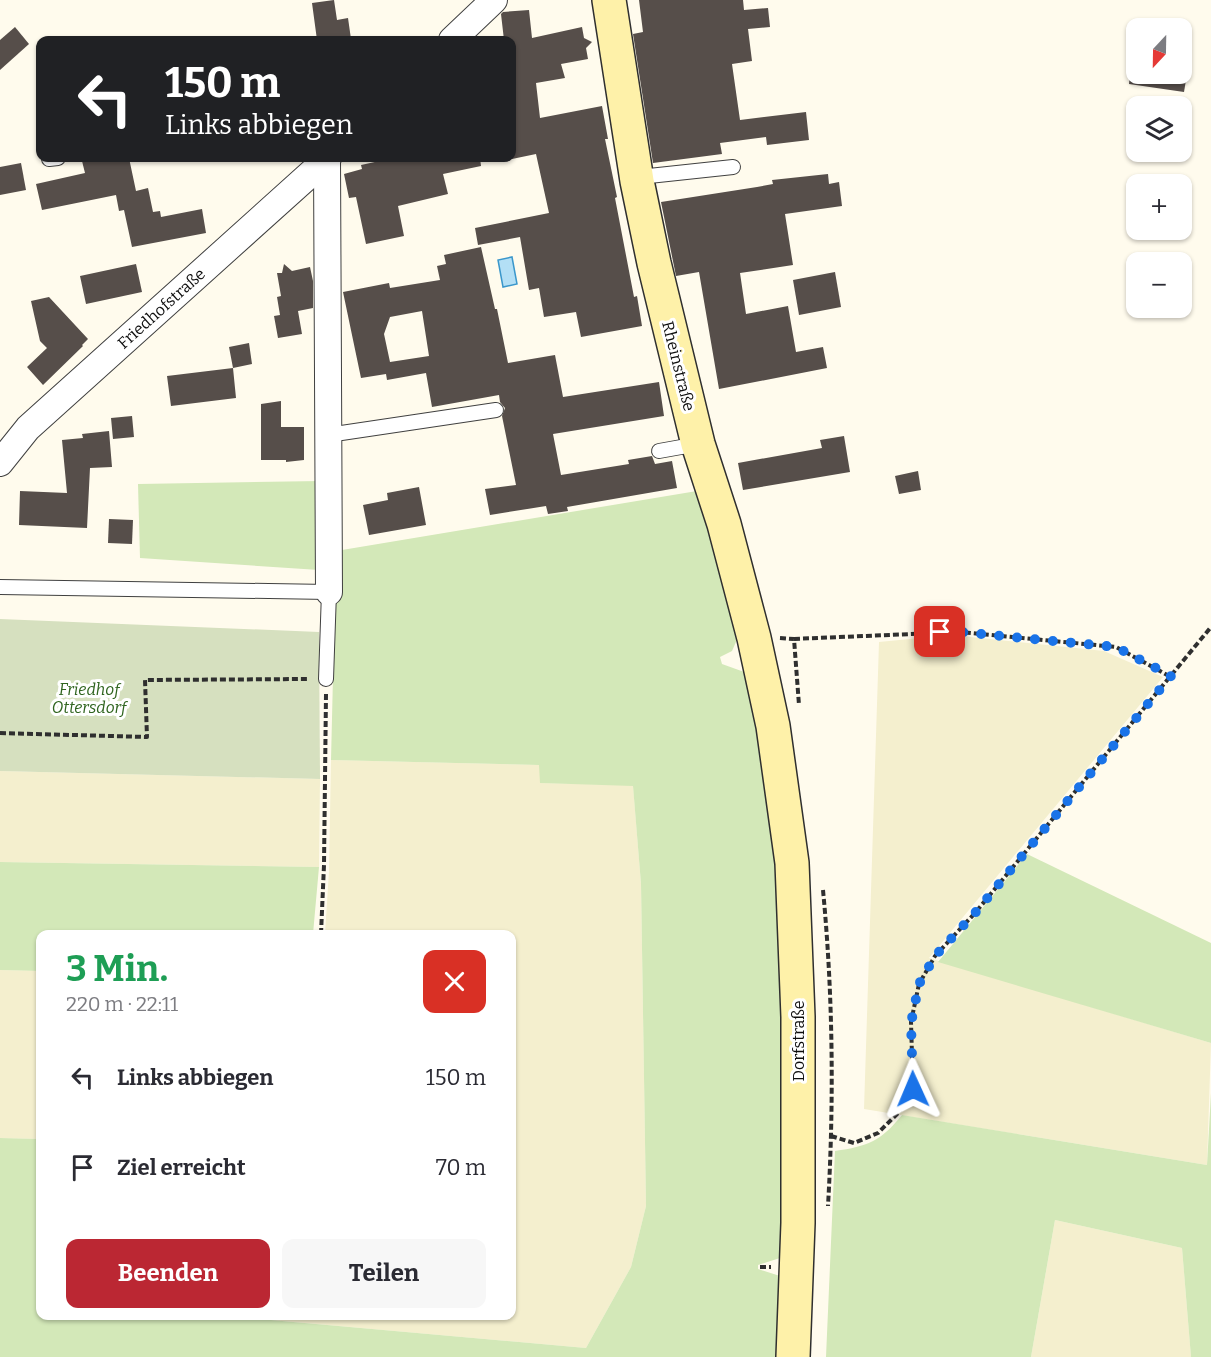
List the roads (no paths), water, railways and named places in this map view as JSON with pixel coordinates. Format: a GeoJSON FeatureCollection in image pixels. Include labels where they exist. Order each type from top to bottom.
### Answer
{"type":"FeatureCollection","features":[{"type":"Feature","properties":{"kind":"main road","name":"Rheinstraße"},"geometry":{"type":"LineString","coordinates":[[609,0],[637,181],[662,298],[698,444],[724,524],[751,627],[773,726]]}},
{"type":"Feature","properties":{"kind":"main road","name":"Dorfstraße"},"geometry":{"type":"LineString","coordinates":[[773,726],[792,863],[798,1017],[798,1223],[793,1357]]}},
{"type":"Feature","properties":{"kind":"street"},"geometry":{"type":"LineString","coordinates":[[456,36],[494,0]]}},
{"type":"Feature","properties":{"kind":"street","name":"Friedhofstraße"},"geometry":{"type":"LineString","coordinates":[[0,463],[28,428],[324,162]]}},
{"type":"Feature","properties":{"kind":"street","name":"Friedhofstraße"},"geometry":{"type":"LineString","coordinates":[[328,162],[329,592]]}},
{"type":"Feature","properties":{"kind":"lane"},"geometry":{"type":"LineString","coordinates":[[637,181],[649,176],[733,167]]}},
{"type":"Feature","properties":{"kind":"lane"},"geometry":{"type":"LineString","coordinates":[[328,435],[496,410]]}},
{"type":"Feature","properties":{"kind":"lane"},"geometry":{"type":"LineString","coordinates":[[659,451],[698,444]]}},
{"type":"Feature","properties":{"kind":"lane"},"geometry":{"type":"LineString","coordinates":[[0,587],[329,592],[326,679]]}},
{"type":"Feature","properties":{"kind":"water"},"geometry":{"type":"Polygon","coordinates":[[[512,257],[517,284],[503,287],[498,260],[512,257]]]}},
{"type":"Feature","properties":{"kind":"park label","name":"Friedhof Ottersdorf"},"geometry":{"type":"Point","coordinates":[89,698]}}]}
